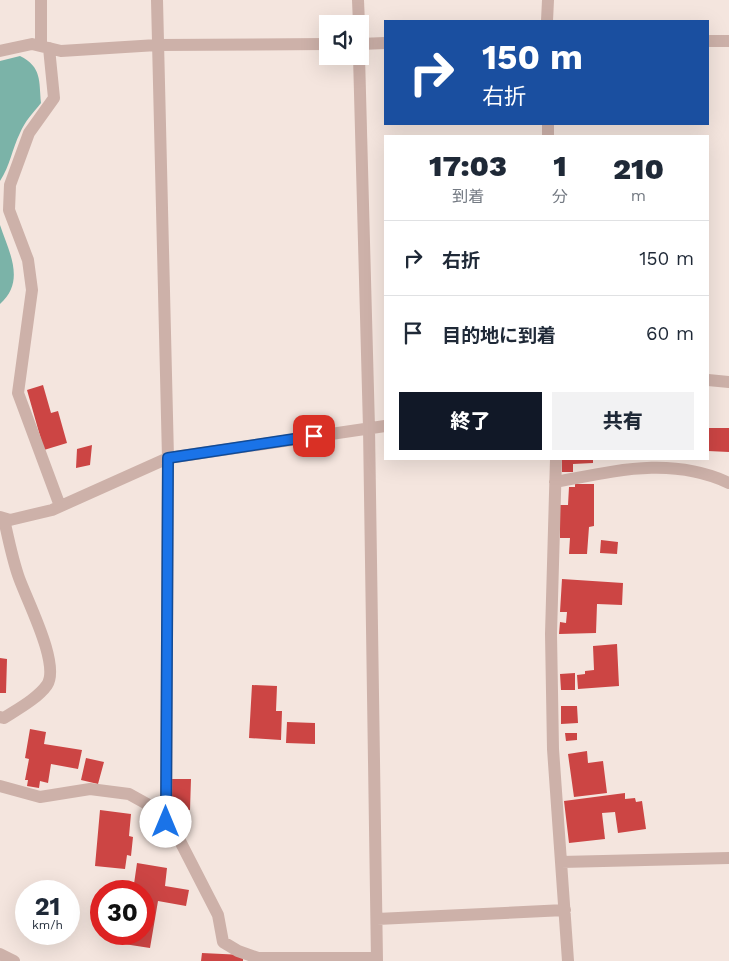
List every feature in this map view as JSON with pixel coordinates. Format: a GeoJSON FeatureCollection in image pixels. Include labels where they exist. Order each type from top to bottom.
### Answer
{"type":"FeatureCollection","features":[{"type":"Feature","properties":{"kind":"street"},"geometry":{"type":"LineString","coordinates":[[41,0],[45,47],[54,98],[29,133],[10,185],[10,210],[28,260],[32,290],[18,393],[60,506]]}},
{"type":"Feature","properties":{"kind":"street"},"geometry":{"type":"LineString","coordinates":[[157,0],[168,458],[166,822]]}},
{"type":"Feature","properties":{"kind":"street"},"geometry":{"type":"LineString","coordinates":[[358,0],[359,15]]}},
{"type":"Feature","properties":{"kind":"street"},"geometry":{"type":"LineString","coordinates":[[547,20],[548,0]]}},
{"type":"Feature","properties":{"kind":"street"},"geometry":{"type":"LineString","coordinates":[[709,42],[729,41]]}},
{"type":"Feature","properties":{"kind":"street"},"geometry":{"type":"LineString","coordinates":[[0,51],[32,44],[61,51],[157,45],[319,44]]}},
{"type":"Feature","properties":{"kind":"street"},"geometry":{"type":"LineString","coordinates":[[369,44],[384,44]]}},
{"type":"Feature","properties":{"kind":"street"},"geometry":{"type":"LineString","coordinates":[[0,786],[40,797],[90,789],[128,794],[147,804],[171,826],[206,888],[218,915],[224,942],[238,951],[258,958],[377,960],[369,428],[360,65]]}},
{"type":"Feature","properties":{"kind":"street"},"geometry":{"type":"LineString","coordinates":[[709,380],[729,382]]}},
{"type":"Feature","properties":{"kind":"street"},"geometry":{"type":"LineString","coordinates":[[0,717],[4,718],[18,709],[47,684],[51,672],[33,609],[18,576],[2,518],[10,520],[60,506],[168,458],[384,426]]}},
{"type":"Feature","properties":{"kind":"street"},"geometry":{"type":"LineString","coordinates":[[556,460],[551,634],[553,749],[568,961]]}},
{"type":"Feature","properties":{"kind":"street"},"geometry":{"type":"LineString","coordinates":[[555,482],[636,467],[708,473],[729,483]]}},
{"type":"Feature","properties":{"kind":"street"},"geometry":{"type":"LineString","coordinates":[[561,862],[729,858]]}},
{"type":"Feature","properties":{"kind":"street"},"geometry":{"type":"LineString","coordinates":[[376,919],[565,910]]}},
{"type":"Feature","properties":{"kind":"street"},"geometry":{"type":"LineString","coordinates":[[0,954],[14,961]]}},
{"type":"Feature","properties":{"kind":"water"},"geometry":{"type":"Polygon","coordinates":[[[20,56],[27,60],[36,70],[41,103],[22,129],[0,181],[0,61],[20,56]]]}},
{"type":"Feature","properties":{"kind":"water"},"geometry":{"type":"Polygon","coordinates":[[[0,225],[11,256],[14,276],[8,295],[0,304],[0,225]]]}},
{"type":"Feature","properties":{"kind":"building"},"geometry":{"type":"Polygon","coordinates":[[[43,385],[51,413],[58,411],[67,443],[44,450],[27,390],[43,385]]]}},
{"type":"Feature","properties":{"kind":"building"},"geometry":{"type":"Polygon","coordinates":[[[709,428],[729,428],[729,452],[709,451],[709,428]]]}},
{"type":"Feature","properties":{"kind":"building"},"geometry":{"type":"Polygon","coordinates":[[[92,445],[90,465],[76,468],[77,449],[92,445]]]}},
{"type":"Feature","properties":{"kind":"building"},"geometry":{"type":"Polygon","coordinates":[[[562,460],[593,460],[593,463],[573,464],[573,472],[562,472],[562,460]]]}},
{"type":"Feature","properties":{"kind":"building"},"geometry":{"type":"Polygon","coordinates":[[[575,484],[594,484],[594,526],[589,527],[587,554],[569,554],[570,538],[560,538],[560,505],[568,505],[569,487],[575,487],[575,484]]]}},
{"type":"Feature","properties":{"kind":"building"},"geometry":{"type":"Polygon","coordinates":[[[601,540],[618,542],[617,554],[600,553],[601,540]]]}},
{"type":"Feature","properties":{"kind":"building"},"geometry":{"type":"Polygon","coordinates":[[[562,579],[623,583],[622,605],[597,604],[596,633],[559,634],[560,622],[566,623],[567,612],[560,612],[562,579]]]}},
{"type":"Feature","properties":{"kind":"building"},"geometry":{"type":"Polygon","coordinates":[[[617,644],[619,686],[578,689],[577,675],[585,674],[585,671],[594,670],[593,646],[617,644]]]}},
{"type":"Feature","properties":{"kind":"building"},"geometry":{"type":"Polygon","coordinates":[[[0,658],[7,659],[6,693],[0,693],[0,658]]]}},
{"type":"Feature","properties":{"kind":"building"},"geometry":{"type":"Polygon","coordinates":[[[575,673],[575,690],[561,690],[560,674],[575,673]]]}},
{"type":"Feature","properties":{"kind":"building"},"geometry":{"type":"Polygon","coordinates":[[[252,685],[277,686],[276,711],[282,711],[281,740],[249,738],[252,685]]]}},
{"type":"Feature","properties":{"kind":"building"},"geometry":{"type":"Polygon","coordinates":[[[561,706],[577,706],[578,723],[561,724],[561,706]]]}},
{"type":"Feature","properties":{"kind":"building"},"geometry":{"type":"Polygon","coordinates":[[[287,722],[315,723],[315,744],[286,743],[287,722]]]}},
{"type":"Feature","properties":{"kind":"building"},"geometry":{"type":"Polygon","coordinates":[[[30,729],[46,732],[44,744],[82,750],[78,769],[51,764],[48,783],[40,781],[39,788],[27,786],[28,780],[25,780],[29,759],[25,758],[30,729]]]}},
{"type":"Feature","properties":{"kind":"building"},"geometry":{"type":"Polygon","coordinates":[[[565,733],[577,733],[577,740],[566,741],[565,733]]]}},
{"type":"Feature","properties":{"kind":"building"},"geometry":{"type":"Polygon","coordinates":[[[587,751],[588,763],[603,761],[607,793],[574,797],[568,754],[587,751]]]}},
{"type":"Feature","properties":{"kind":"building"},"geometry":{"type":"Polygon","coordinates":[[[86,758],[104,762],[98,784],[81,780],[86,758]]]}},
{"type":"Feature","properties":{"kind":"building"},"geometry":{"type":"Polygon","coordinates":[[[171,779],[191,779],[190,810],[170,810],[171,779]]]}},
{"type":"Feature","properties":{"kind":"building"},"geometry":{"type":"Polygon","coordinates":[[[625,793],[625,799],[635,798],[636,802],[642,801],[646,829],[618,833],[615,812],[602,813],[605,839],[569,843],[564,801],[625,793]]]}},
{"type":"Feature","properties":{"kind":"building"},"geometry":{"type":"Polygon","coordinates":[[[100,810],[131,814],[129,836],[133,837],[131,856],[127,855],[125,869],[95,866],[100,810]]]}},
{"type":"Feature","properties":{"kind":"building"},"geometry":{"type":"Polygon","coordinates":[[[137,863],[167,868],[165,886],[189,890],[186,906],[158,901],[155,919],[155,880],[135,880],[137,863]]]}},
{"type":"Feature","properties":{"kind":"building"},"geometry":{"type":"Polygon","coordinates":[[[130,945],[151,945],[150,948],[130,945]]]}},
{"type":"Feature","properties":{"kind":"building"},"geometry":{"type":"Polygon","coordinates":[[[202,953],[243,955],[243,961],[201,961],[202,953]]]}},
{"type":"Feature","properties":{"kind":"route"},"geometry":{"type":"LineString","coordinates":[[166,822],[168,458],[314,436]]}}]}
